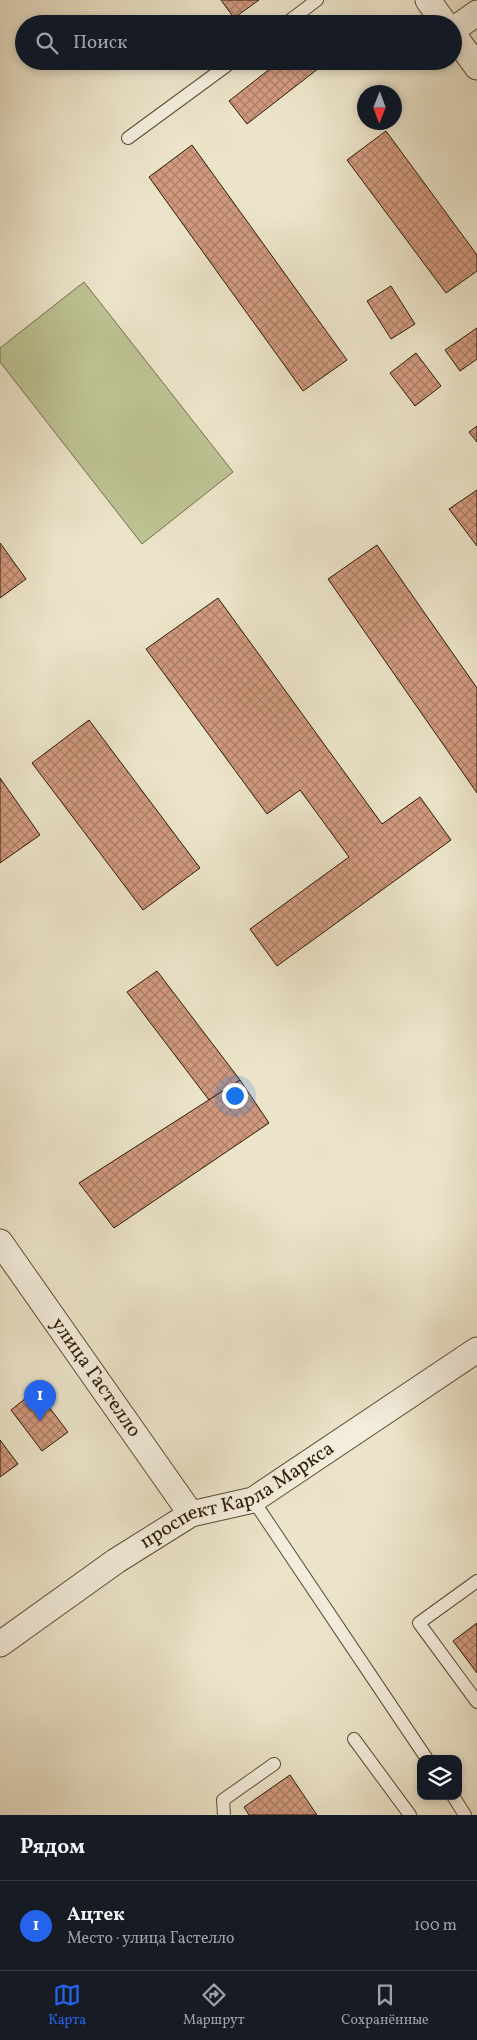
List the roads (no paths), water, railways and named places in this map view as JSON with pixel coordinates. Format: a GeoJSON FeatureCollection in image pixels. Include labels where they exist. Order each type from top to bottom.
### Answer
{"type":"FeatureCollection","features":[{"type":"Feature","properties":{"kind":"street"},"geometry":{"type":"LineString","coordinates":[[428,0],[439,15]]}},
{"type":"Feature","properties":{"kind":"street"},"geometry":{"type":"LineString","coordinates":[[462,24],[477,13]]}},
{"type":"Feature","properties":{"kind":"street"},"geometry":{"type":"LineString","coordinates":[[462,46],[477,67]]}},
{"type":"Feature","properties":{"kind":"street","name":"улица Гастелло"},"geometry":{"type":"LineString","coordinates":[[0,1242],[191,1514]]}},
{"type":"Feature","properties":{"kind":"street","name":"проспект Карла Маркса"},"geometry":{"type":"LineString","coordinates":[[0,1644],[116,1561],[191,1514],[252,1500],[477,1350]]}},
{"type":"Feature","properties":{"kind":"lane"},"geometry":{"type":"LineString","coordinates":[[296,15],[317,0]]}},
{"type":"Feature","properties":{"kind":"lane"},"geometry":{"type":"LineString","coordinates":[[128,138],[221,70]]}},
{"type":"Feature","properties":{"kind":"lane"},"geometry":{"type":"LineString","coordinates":[[252,1500],[424,1755]]}},
{"type":"Feature","properties":{"kind":"lane"},"geometry":{"type":"LineString","coordinates":[[477,1581],[419,1623],[477,1702]]}},
{"type":"Feature","properties":{"kind":"lane"},"geometry":{"type":"LineString","coordinates":[[354,1739],[410,1815]]}},
{"type":"Feature","properties":{"kind":"lane"},"geometry":{"type":"LineString","coordinates":[[224,1815],[223,1800],[274,1764]]}},
{"type":"Feature","properties":{"kind":"lane"},"geometry":{"type":"LineString","coordinates":[[456,1800],[465,1815]]}},
{"type":"Feature","properties":{"kind":"place","name":"Ацтек"},"geometry":{"type":"Point","coordinates":[40,1421]}}]}
